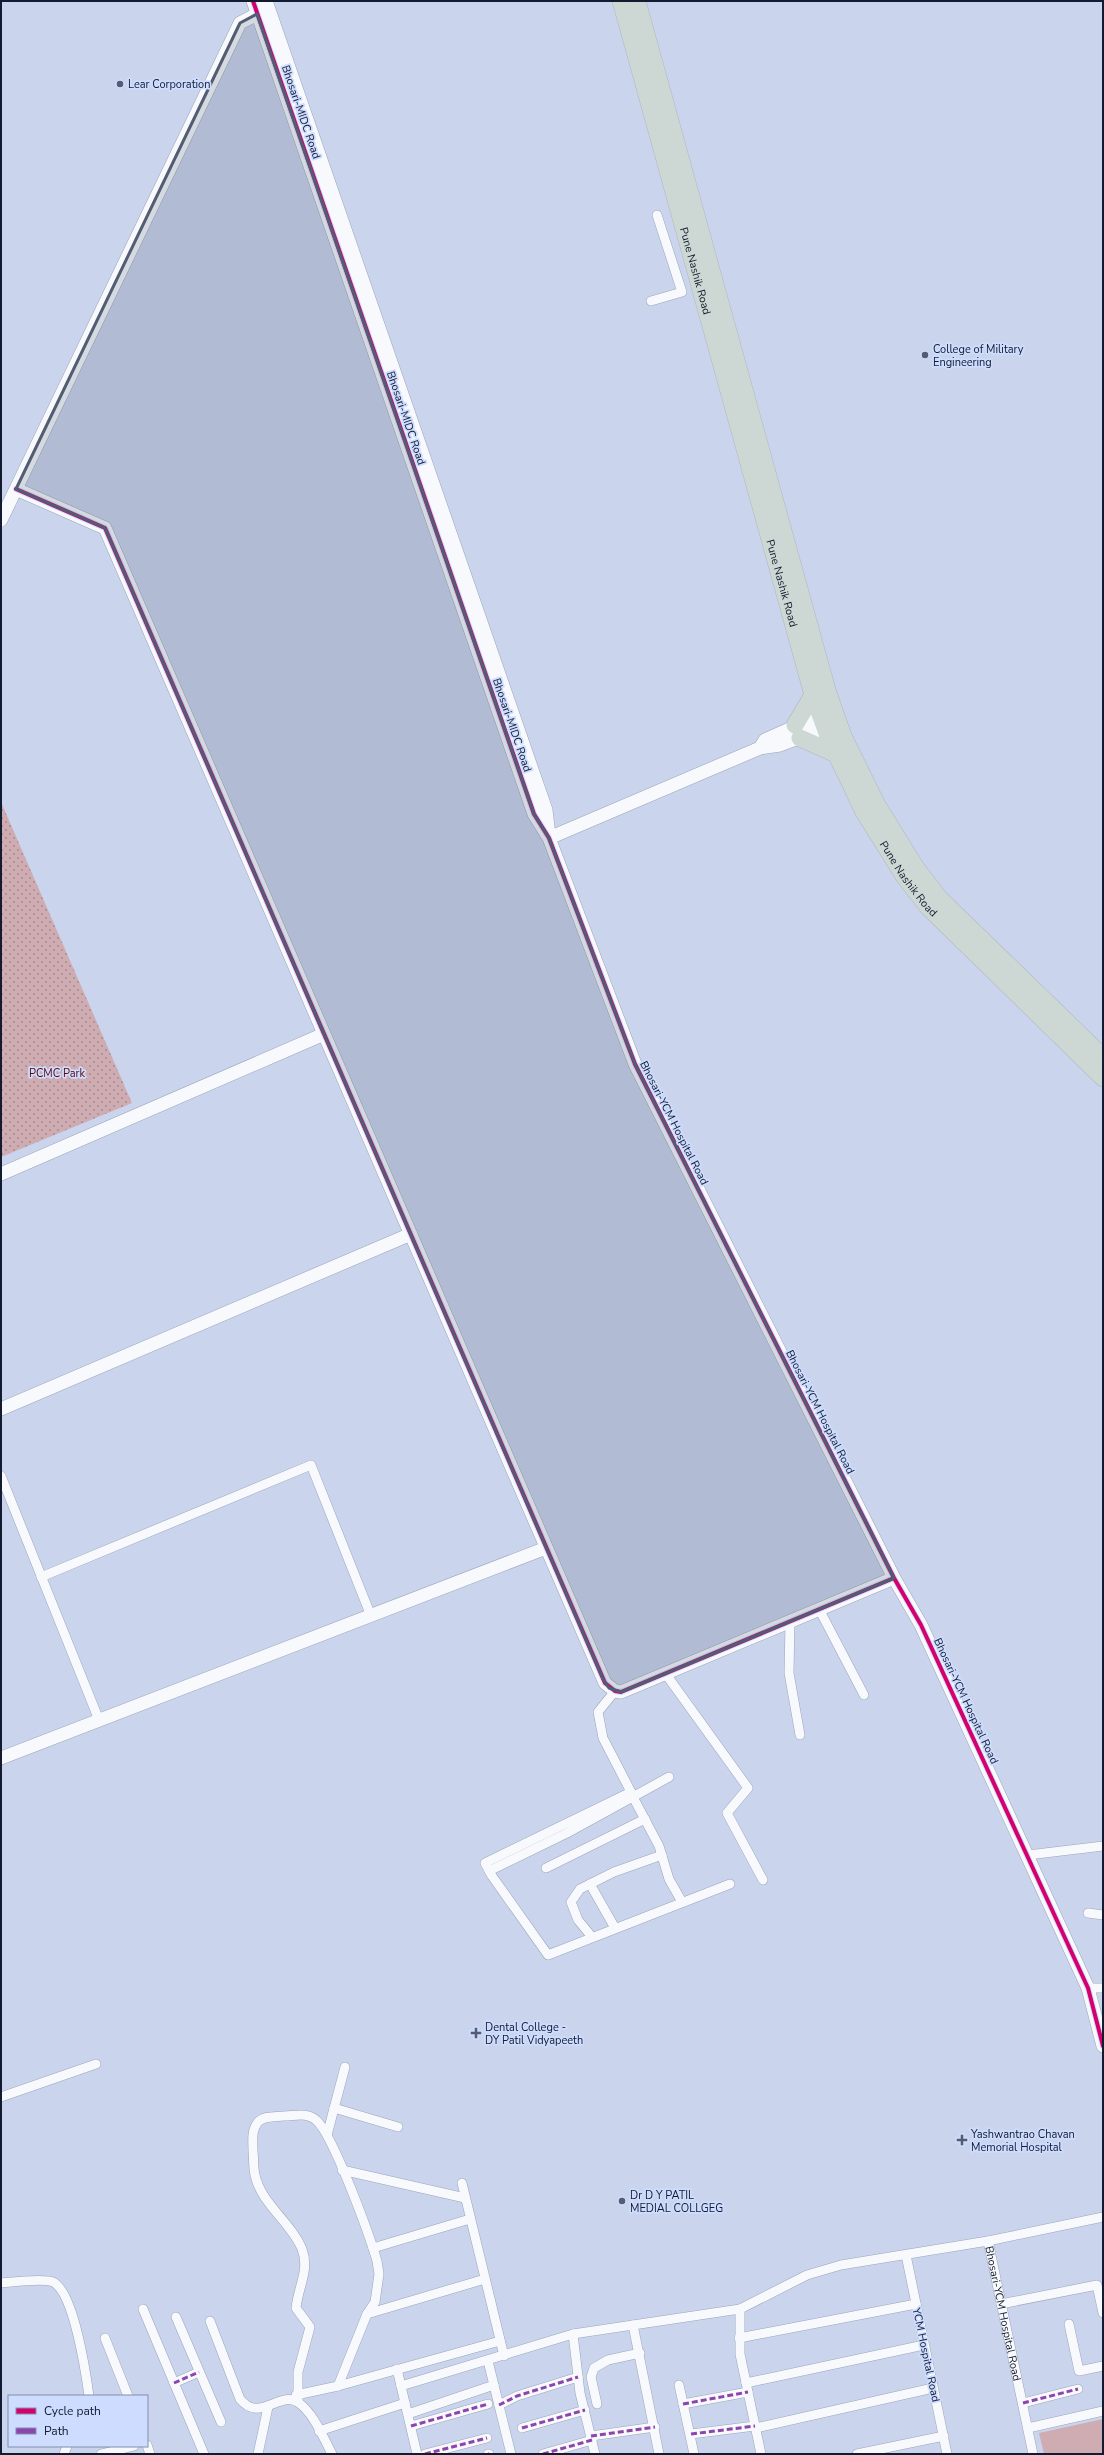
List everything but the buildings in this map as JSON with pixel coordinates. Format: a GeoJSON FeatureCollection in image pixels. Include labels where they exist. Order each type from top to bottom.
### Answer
{"type":"FeatureCollection","features":[{"type":"Feature","properties":{"kind":"highway","name":"Pune Nashik Road"},"geometry":{"type":"LineString","coordinates":[[621,1],[814,695],[830,719],[897,840],[938,898],[1103,1058]]}},
{"type":"Feature","properties":{"kind":"highway","name":"Pune Nashik Road"},"geometry":{"type":"LineString","coordinates":[[636,1],[830,719],[836,754],[884,847],[928,907],[1103,1078]]}},
{"type":"Feature","properties":{"kind":"highway"},"geometry":{"type":"LineString","coordinates":[[814,695],[798,732],[836,754]]}},
{"type":"Feature","properties":{"kind":"street","name":"Bhosari-MIDC Road"},"geometry":{"type":"LineString","coordinates":[[253,1],[264,8],[546,810],[550,838]]}},
{"type":"Feature","properties":{"kind":"street"},"geometry":{"type":"LineString","coordinates":[[1,520],[240,23],[264,8]]}},
{"type":"Feature","properties":{"kind":"street"},"geometry":{"type":"LineString","coordinates":[[652,301],[682,292],[657,215]]}},
{"type":"Feature","properties":{"kind":"street"},"geometry":{"type":"LineString","coordinates":[[16,489],[105,528],[546,1548],[603,1679],[609,1688],[621,1692],[894,1578]]}},
{"type":"Feature","properties":{"kind":"street"},"geometry":{"type":"LineString","coordinates":[[550,838],[760,748],[765,740],[798,732],[830,719]]}},
{"type":"Feature","properties":{"kind":"street","name":"Bhosari-YCM Hospital Road"},"geometry":{"type":"LineString","coordinates":[[550,838],[635,1064],[894,1578],[921,1625],[1088,1988],[1103,2046]]}},
{"type":"Feature","properties":{"kind":"street"},"geometry":{"type":"LineString","coordinates":[[1,1174],[324,1034]]}},
{"type":"Feature","properties":{"kind":"street"},"geometry":{"type":"LineString","coordinates":[[1,1409],[411,1234]]}},
{"type":"Feature","properties":{"kind":"street"},"geometry":{"type":"LineString","coordinates":[[41,1576],[311,1465],[371,1616]]}},
{"type":"Feature","properties":{"kind":"street"},"geometry":{"type":"LineString","coordinates":[[1,1476],[99,1720]]}},
{"type":"Feature","properties":{"kind":"street"},"geometry":{"type":"LineString","coordinates":[[1,1758],[546,1548]]}},
{"type":"Feature","properties":{"kind":"street"},"geometry":{"type":"LineString","coordinates":[[819,1609],[864,1695]]}},
{"type":"Feature","properties":{"kind":"street"},"geometry":{"type":"LineString","coordinates":[[790,1622],[789,1673],[800,1735]]}},
{"type":"Feature","properties":{"kind":"street"},"geometry":{"type":"LineString","coordinates":[[665,1673],[748,1788],[727,1813],[762,1880]]}},
{"type":"Feature","properties":{"kind":"street"},"geometry":{"type":"LineString","coordinates":[[615,1691],[598,1712],[603,1738],[645,1819],[662,1855],[669,1879],[682,1902]]}},
{"type":"Feature","properties":{"kind":"street"},"geometry":{"type":"LineString","coordinates":[[668,1775],[632,1794],[485,1863],[489,1871],[548,1955],[730,1884]]}},
{"type":"Feature","properties":{"kind":"street"},"geometry":{"type":"LineString","coordinates":[[546,1868],[645,1819]]}},
{"type":"Feature","properties":{"kind":"street"},"geometry":{"type":"LineString","coordinates":[[1028,1855],[1103,1846]]}},
{"type":"Feature","properties":{"kind":"street"},"geometry":{"type":"LineString","coordinates":[[592,1937],[578,1920],[571,1902],[580,1889],[614,1872],[662,1855]]}},
{"type":"Feature","properties":{"kind":"street"},"geometry":{"type":"LineString","coordinates":[[590,1884],[615,1928]]}},
{"type":"Feature","properties":{"kind":"street"},"geometry":{"type":"LineString","coordinates":[[1088,1913],[1103,1915]]}},
{"type":"Feature","properties":{"kind":"street"},"geometry":{"type":"LineString","coordinates":[[1088,1988],[1103,1988]]}},
{"type":"Feature","properties":{"kind":"street"},"geometry":{"type":"LineString","coordinates":[[1,2097],[96,2064]]}},
{"type":"Feature","properties":{"kind":"street"},"geometry":{"type":"LineString","coordinates":[[327,2135],[345,2067]]}},
{"type":"Feature","properties":{"kind":"street"},"geometry":{"type":"LineString","coordinates":[[334,2108],[398,2127]]}},
{"type":"Feature","properties":{"kind":"street"},"geometry":{"type":"LineString","coordinates":[[332,2454],[308,2411],[297,2398],[298,2372],[310,2327],[296,2308],[305,2277],[302,2249],[286,2223],[260,2188],[255,2176],[252,2135],[258,2122],[264,2118],[307,2115],[316,2120],[327,2135],[373,2248],[379,2274],[375,2302],[367,2314],[338,2386]]}},
{"type":"Feature","properties":{"kind":"street"},"geometry":{"type":"LineString","coordinates":[[342,2170],[465,2198]]}},
{"type":"Feature","properties":{"kind":"street"},"geometry":{"type":"LineString","coordinates":[[462,2183],[504,2356]]}},
{"type":"Feature","properties":{"kind":"street","name":"Bhosari-YCM Hospital Road"},"geometry":{"type":"LineString","coordinates":[[1033,2454],[988,2241],[1103,2217]]}},
{"type":"Feature","properties":{"kind":"street"},"geometry":{"type":"LineString","coordinates":[[373,2248],[470,2219]]}},
{"type":"Feature","properties":{"kind":"street"},"geometry":{"type":"LineString","coordinates":[[402,2386],[573,2334],[740,2309],[824,2269],[988,2241]]}},
{"type":"Feature","properties":{"kind":"street","name":"YCM Hospital Road"},"geometry":{"type":"LineString","coordinates":[[906,2255],[947,2454]]}},
{"type":"Feature","properties":{"kind":"street"},"geometry":{"type":"LineString","coordinates":[[367,2314],[485,2279]]}},
{"type":"Feature","properties":{"kind":"street"},"geometry":{"type":"LineString","coordinates":[[1,2283],[47,2281],[54,2283],[60,2289],[73,2316],[89,2395]]}},
{"type":"Feature","properties":{"kind":"street"},"geometry":{"type":"LineString","coordinates":[[1002,2304],[1097,2285],[1103,2313]]}},
{"type":"Feature","properties":{"kind":"street"},"geometry":{"type":"LineString","coordinates":[[739,2338],[916,2304]]}},
{"type":"Feature","properties":{"kind":"street"},"geometry":{"type":"LineString","coordinates":[[143,2309],[204,2454]]}},
{"type":"Feature","properties":{"kind":"street"},"geometry":{"type":"LineString","coordinates":[[740,2309],[739,2338],[747,2388],[761,2454]]}},
{"type":"Feature","properties":{"kind":"street"},"geometry":{"type":"LineString","coordinates":[[176,2317],[221,2422]]}},
{"type":"Feature","properties":{"kind":"street"},"geometry":{"type":"LineString","coordinates":[[210,2321],[240,2399],[245,2404],[254,2408],[268,2407],[281,2400],[297,2398],[500,2341]]}},
{"type":"Feature","properties":{"kind":"street"},"geometry":{"type":"LineString","coordinates":[[1069,2324],[1079,2371],[1103,2366]]}},
{"type":"Feature","properties":{"kind":"street"},"geometry":{"type":"LineString","coordinates":[[633,2325],[655,2427],[659,2454]]}},
{"type":"Feature","properties":{"kind":"street"},"geometry":{"type":"LineString","coordinates":[[573,2334],[578,2377],[595,2454]]}},
{"type":"Feature","properties":{"kind":"street"},"geometry":{"type":"LineString","coordinates":[[105,2338],[128,2395]]}},
{"type":"Feature","properties":{"kind":"street"},"geometry":{"type":"LineString","coordinates":[[683,2404],[924,2345]]}},
{"type":"Feature","properties":{"kind":"street"},"geometry":{"type":"LineString","coordinates":[[597,2404],[591,2377],[594,2368],[608,2360],[640,2353]]}},
{"type":"Feature","properties":{"kind":"street"},"geometry":{"type":"LineString","coordinates":[[488,2361],[511,2454]]}},
{"type":"Feature","properties":{"kind":"street"},"geometry":{"type":"LineString","coordinates":[[398,2370],[417,2454]]}},
{"type":"Feature","properties":{"kind":"street"},"geometry":{"type":"LineString","coordinates":[[174,2383],[199,2372]]}},
{"type":"Feature","properties":{"kind":"street"},"geometry":{"type":"LineString","coordinates":[[499,2405],[517,2396],[578,2377]]}},
{"type":"Feature","properties":{"kind":"street"},"geometry":{"type":"LineString","coordinates":[[408,2414],[494,2385]]}},
{"type":"Feature","properties":{"kind":"street"},"geometry":{"type":"LineString","coordinates":[[679,2385],[691,2434],[694,2454]]}},
{"type":"Feature","properties":{"kind":"street"},"geometry":{"type":"LineString","coordinates":[[691,2434],[755,2427],[933,2388]]}},
{"type":"Feature","properties":{"kind":"street"},"geometry":{"type":"LineString","coordinates":[[1023,2403],[1078,2389]]}},
{"type":"Feature","properties":{"kind":"street"},"geometry":{"type":"LineString","coordinates":[[319,2431],[405,2402]]}},
{"type":"Feature","properties":{"kind":"street"},"geometry":{"type":"LineString","coordinates":[[411,2426],[488,2404]]}},
{"type":"Feature","properties":{"kind":"street"},"geometry":{"type":"LineString","coordinates":[[258,2454],[268,2407]]}},
{"type":"Feature","properties":{"kind":"street"},"geometry":{"type":"LineString","coordinates":[[522,2428],[585,2410]]}},
{"type":"Feature","properties":{"kind":"street"},"geometry":{"type":"LineString","coordinates":[[1028,2428],[1103,2411]]}},
{"type":"Feature","properties":{"kind":"street"},"geometry":{"type":"LineString","coordinates":[[543,2454],[591,2438],[655,2427]]}},
{"type":"Feature","properties":{"kind":"street"},"geometry":{"type":"LineString","coordinates":[[857,2454],[944,2436]]}},
{"type":"Feature","properties":{"kind":"street"},"geometry":{"type":"LineString","coordinates":[[425,2454],[487,2438]]}},
{"type":"Feature","properties":{"kind":"street"},"geometry":{"type":"LineString","coordinates":[[323,2454],[326,2442]]}},
{"type":"Feature","properties":{"kind":"street"},"geometry":{"type":"LineString","coordinates":[[101,2454],[130,2447]]}},
{"type":"Feature","properties":{"kind":"highlighted area"},"geometry":{"type":"Polygon","coordinates":[[[257,14],[534,814],[549,838],[635,1064],[894,1578],[621,1692],[609,1688],[603,1679],[105,528],[16,489],[240,23],[257,14]]]}},
{"type":"Feature","properties":{"kind":"green space","name":"PCMC Park"},"geometry":{"type":"Polygon","coordinates":[[[1,802],[132,1103],[1,1157],[1,802]]]}},
{"type":"Feature","properties":{"kind":"green space"},"geometry":{"type":"Polygon","coordinates":[[[1103,2419],[1103,2454],[1044,2454],[1039,2433],[1103,2419]]]}},
{"type":"Feature","properties":{"kind":"marked path"},"geometry":{"type":"LineString","coordinates":[[174,2383],[199,2372]]}},
{"type":"Feature","properties":{"kind":"marked path"},"geometry":{"type":"LineString","coordinates":[[499,2405],[517,2396],[578,2377]]}},
{"type":"Feature","properties":{"kind":"marked path"},"geometry":{"type":"LineString","coordinates":[[1023,2403],[1078,2389]]}},
{"type":"Feature","properties":{"kind":"marked path"},"geometry":{"type":"LineString","coordinates":[[683,2404],[748,2392]]}},
{"type":"Feature","properties":{"kind":"marked path"},"geometry":{"type":"LineString","coordinates":[[411,2426],[488,2404]]}},
{"type":"Feature","properties":{"kind":"marked path"},"geometry":{"type":"LineString","coordinates":[[522,2428],[585,2410]]}},
{"type":"Feature","properties":{"kind":"marked path"},"geometry":{"type":"LineString","coordinates":[[691,2434],[755,2426]]}},
{"type":"Feature","properties":{"kind":"marked path"},"geometry":{"type":"LineString","coordinates":[[591,2436],[655,2427]]}},
{"type":"Feature","properties":{"kind":"marked path"},"geometry":{"type":"LineString","coordinates":[[425,2454],[487,2438]]}},
{"type":"Feature","properties":{"kind":"marked path"},"geometry":{"type":"LineString","coordinates":[[543,2454],[592,2440]]}},
{"type":"Feature","properties":{"kind":"cycle path"},"geometry":{"type":"LineString","coordinates":[[253,1],[534,814],[549,838],[635,1064],[894,1578],[921,1625],[1088,1988],[1103,2046]]}},
{"type":"Feature","properties":{"kind":"cycle path"},"geometry":{"type":"LineString","coordinates":[[16,489],[105,528],[605,1683],[615,1691],[621,1692],[894,1578]]}},
{"type":"Feature","properties":{"kind":"place","name":"Lear Corporation"},"geometry":{"type":"Point","coordinates":[120,84]}},
{"type":"Feature","properties":{"kind":"place","name":"College of Military Engineering"},"geometry":{"type":"Point","coordinates":[925,355]}},
{"type":"Feature","properties":{"kind":"place","name":"Dental College - DY Patil Vidyapeeth"},"geometry":{"type":"Point","coordinates":[476,2033]}},
{"type":"Feature","properties":{"kind":"place","name":"Yashwantrao Chavan Memorial Hospital"},"geometry":{"type":"Point","coordinates":[962,2140]}},
{"type":"Feature","properties":{"kind":"place","name":"Dr D Y PATIL MEDIAL COLLGEG"},"geometry":{"type":"Point","coordinates":[622,2201]}}]}
